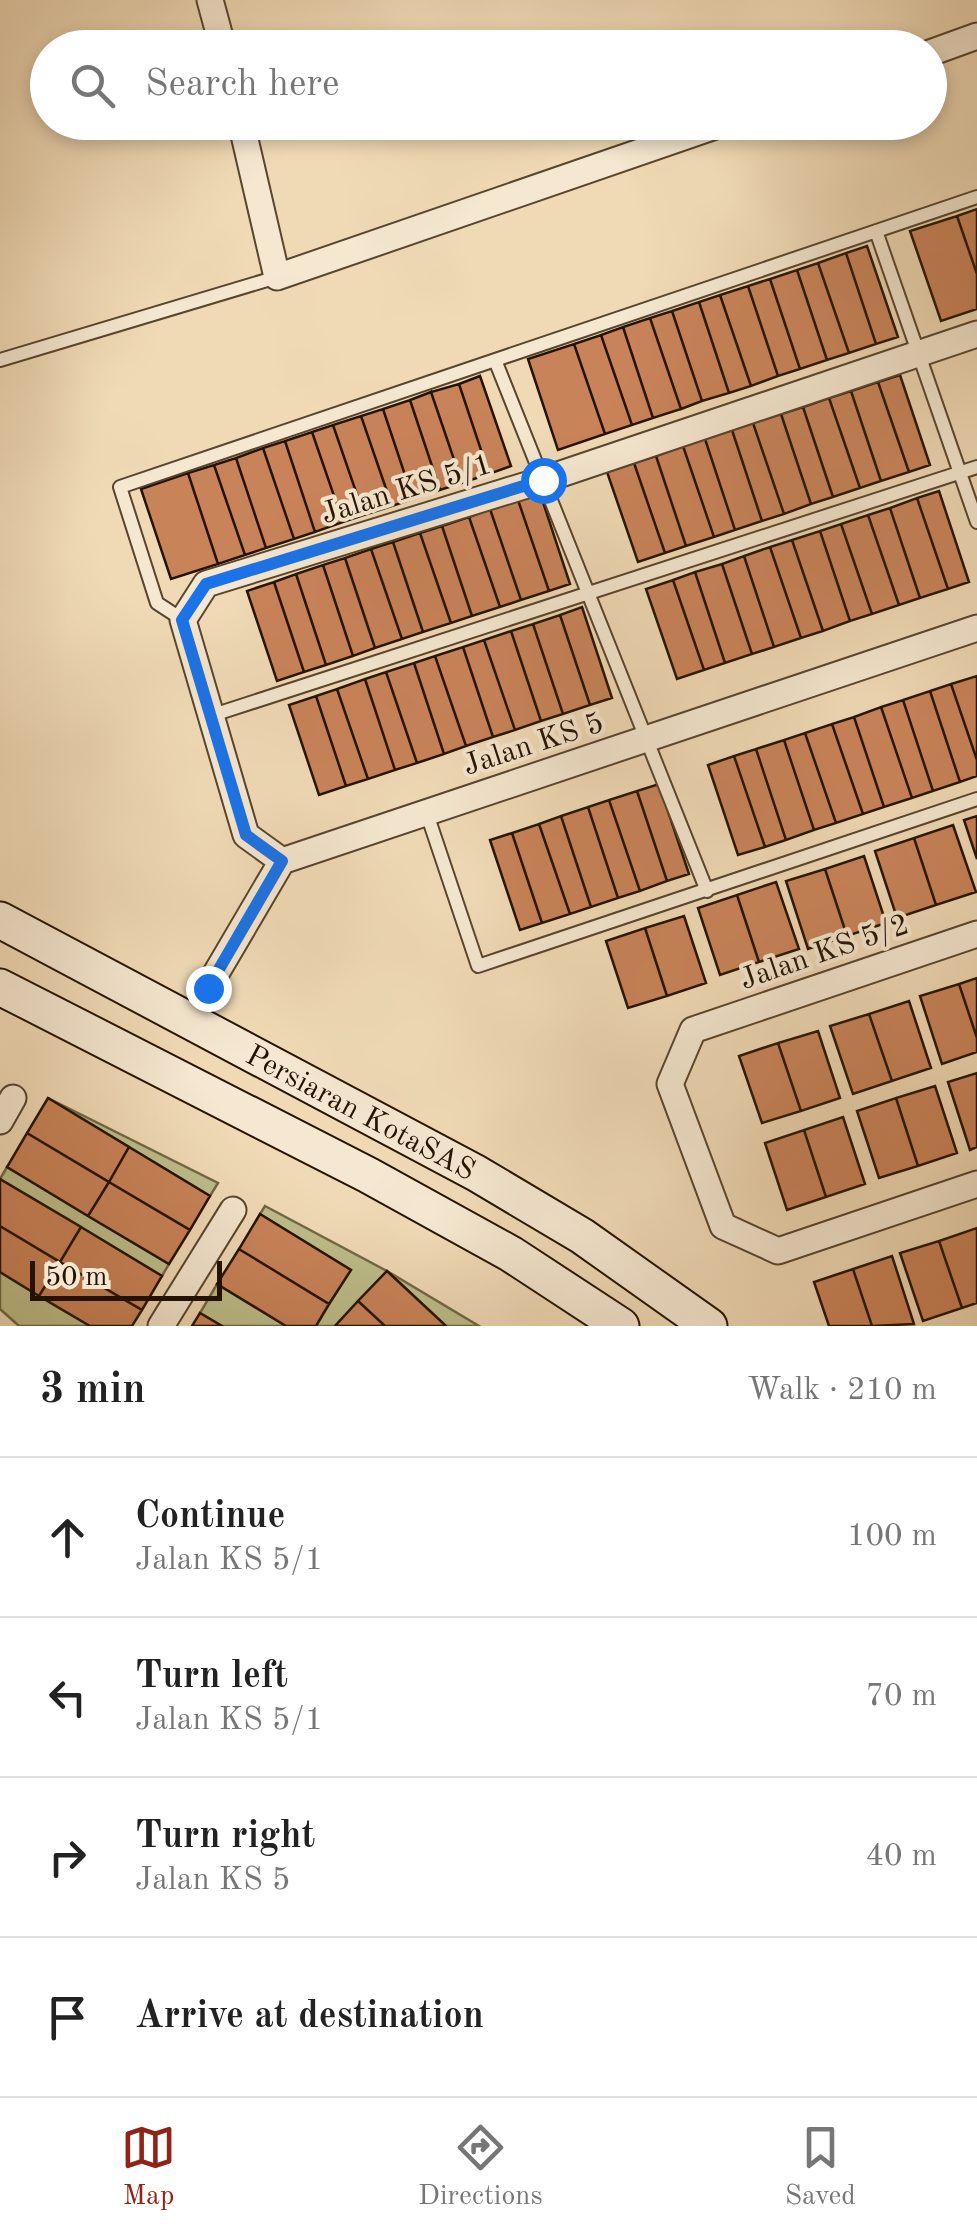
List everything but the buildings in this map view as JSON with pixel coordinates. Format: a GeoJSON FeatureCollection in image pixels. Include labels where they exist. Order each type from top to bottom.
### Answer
{"type":"FeatureCollection","features":[{"type":"Feature","properties":{"kind":"main road","name":"Persiaran KotaSAS"},"geometry":{"type":"LineString","coordinates":[[0,920],[476,1173],[582,1236],[704,1325]]}},
{"type":"Feature","properties":{"kind":"main road","name":"Persiaran KotaSAS"},"geometry":{"type":"LineString","coordinates":[[0,986],[368,1174],[511,1254],[621,1326]]}},
{"type":"Feature","properties":{"kind":"street"},"geometry":{"type":"LineString","coordinates":[[210,0],[219,30]]}},
{"type":"Feature","properties":{"kind":"street"},"geometry":{"type":"LineString","coordinates":[[947,47],[977,36]]}},
{"type":"Feature","properties":{"kind":"street"},"geometry":{"type":"LineString","coordinates":[[245,140],[277,277],[674,140]]}},
{"type":"Feature","properties":{"kind":"street","name":"Jalan KS 5/1"},"geometry":{"type":"LineString","coordinates":[[182,620],[206,584],[543,480],[977,334]]}},
{"type":"Feature","properties":{"kind":"street"},"geometry":{"type":"LineString","coordinates":[[182,620],[246,835],[282,861],[208,988],[194,1022]]}},
{"type":"Feature","properties":{"kind":"street","name":"Jalan KS 5"},"geometry":{"type":"LineString","coordinates":[[282,861],[977,628]]}},
{"type":"Feature","properties":{"kind":"street","name":"Jalan KS 5/2"},"geometry":{"type":"LineString","coordinates":[[977,934],[692,1030],[670,1084],[723,1226],[778,1251],[977,1184]]}},
{"type":"Feature","properties":{"kind":"street"},"geometry":{"type":"LineString","coordinates":[[161,1326],[234,1210]]}},
{"type":"Feature","properties":{"kind":"lane"},"geometry":{"type":"LineString","coordinates":[[182,620],[157,602],[120,487],[977,197]]}},
{"type":"Feature","properties":{"kind":"lane"},"geometry":{"type":"LineString","coordinates":[[876,231],[977,522]]}},
{"type":"Feature","properties":{"kind":"lane"},"geometry":{"type":"LineString","coordinates":[[0,360],[277,277]]}},
{"type":"Feature","properties":{"kind":"lane"},"geometry":{"type":"LineString","coordinates":[[495,360],[707,892]]}},
{"type":"Feature","properties":{"kind":"lane"},"geometry":{"type":"LineString","coordinates":[[210,716],[977,466]]}},
{"type":"Feature","properties":{"kind":"lane"},"geometry":{"type":"LineString","coordinates":[[426,811],[478,966],[977,799]]}},
{"type":"Feature","properties":{"kind":"green space"},"geometry":{"type":"Polygon","coordinates":[[[48,1098],[218,1183],[210,1196],[48,1098]]]}},
{"type":"Feature","properties":{"kind":"green space"},"geometry":{"type":"Polygon","coordinates":[[[7,1167],[169,1264],[162,1276],[0,1179],[7,1167]]]}},
{"type":"Feature","properties":{"kind":"green space"},"geometry":{"type":"Polygon","coordinates":[[[265,1206],[387,1271],[335,1326],[316,1326],[350,1270],[260,1214],[265,1206]]]}},
{"type":"Feature","properties":{"kind":"green space"},"geometry":{"type":"Polygon","coordinates":[[[387,1271],[479,1326],[446,1326],[387,1271]]]}},
{"type":"Feature","properties":{"kind":"green space"},"geometry":{"type":"Polygon","coordinates":[[[0,1272],[90,1326],[19,1326],[0,1309],[0,1272]]]}},
{"type":"Feature","properties":{"kind":"green space"},"geometry":{"type":"Polygon","coordinates":[[[217,1284],[286,1326],[222,1326],[200,1313],[217,1284]]]}},
{"type":"Feature","properties":{"kind":"route"},"geometry":{"type":"LineString","coordinates":[[208,988],[282,861],[246,835],[182,620],[206,584],[543,480]]}}]}
